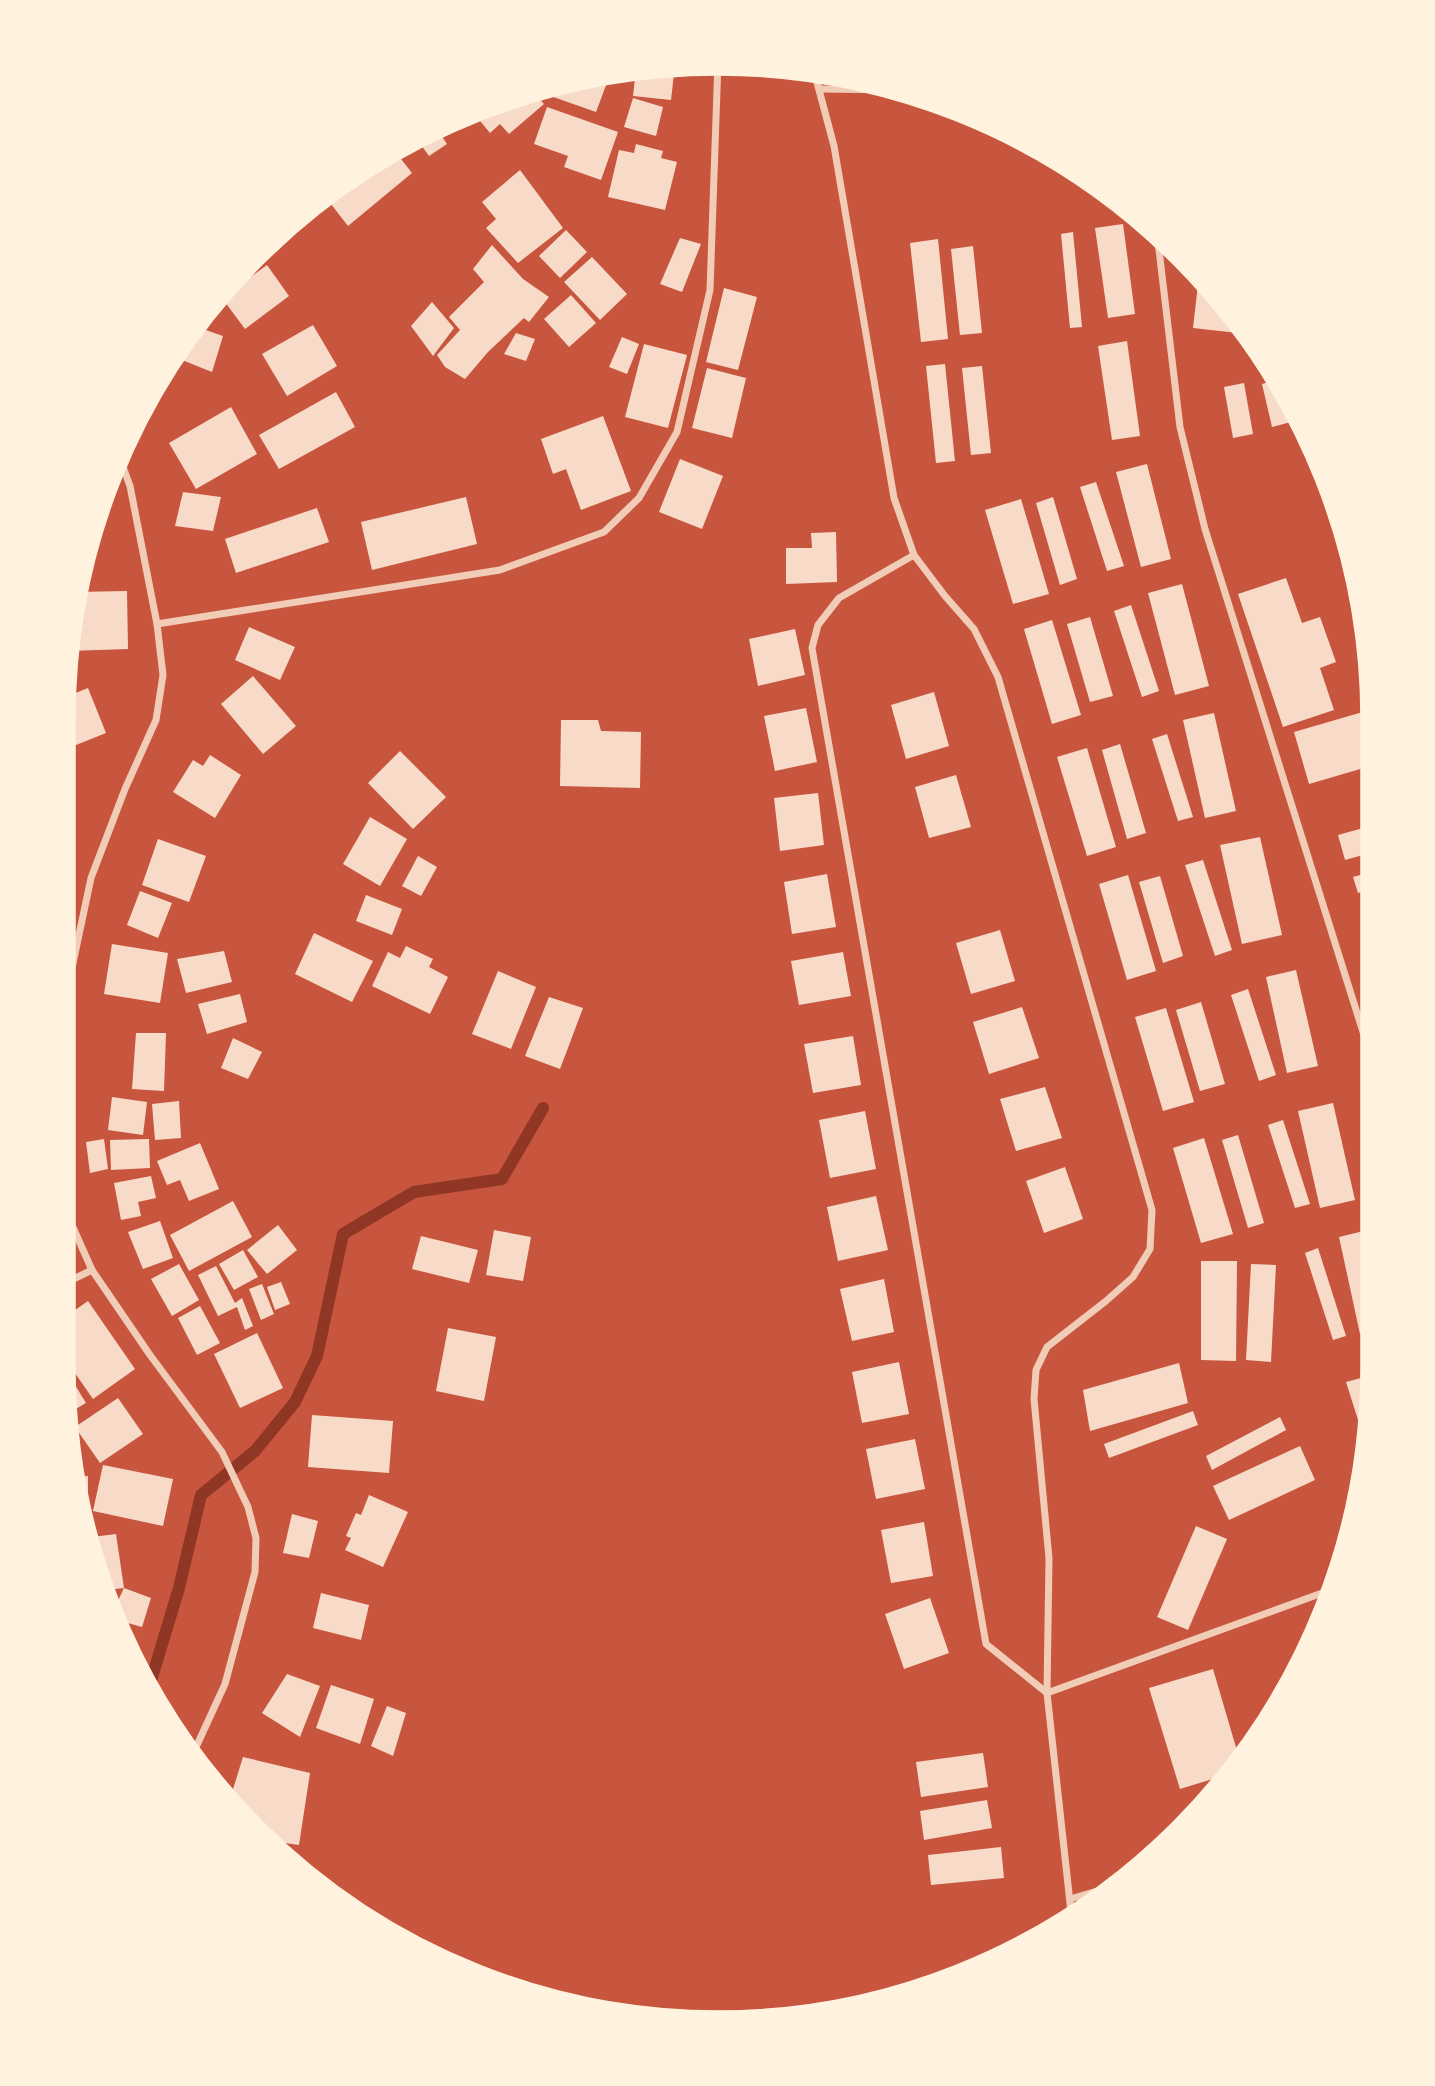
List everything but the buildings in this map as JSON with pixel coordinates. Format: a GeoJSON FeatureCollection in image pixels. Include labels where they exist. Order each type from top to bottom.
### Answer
{"type":"FeatureCollection","features":[{"type":"Feature","properties":{"kind":"street"},"geometry":{"type":"LineString","coordinates":[[157,624],[500,570],[604,532],[639,498],[677,432],[710,290],[718,74]]}},
{"type":"Feature","properties":{"kind":"street"},"geometry":{"type":"LineString","coordinates":[[817,82],[834,146],[894,498],[914,555],[974,629],[998,677],[1152,1210],[1150,1248],[1133,1276],[1047,1347],[1036,1370],[1034,1399],[1049,1558],[1047,1693],[1071,1907]]}},
{"type":"Feature","properties":{"kind":"street"},"geometry":{"type":"LineString","coordinates":[[819,89],[859,89]]}},
{"type":"Feature","properties":{"kind":"street"},"geometry":{"type":"LineString","coordinates":[[1159,249],[1180,427],[1205,530],[1362,1029]]}},
{"type":"Feature","properties":{"kind":"street"},"geometry":{"type":"LineString","coordinates":[[74,958],[91,878],[125,789],[156,720],[163,675],[157,624],[130,486],[124,469]]}},
{"type":"Feature","properties":{"kind":"street"},"geometry":{"type":"LineString","coordinates":[[914,555],[839,598],[818,625],[812,648],[986,1644],[1047,1693]]}},
{"type":"Feature","properties":{"kind":"street"},"geometry":{"type":"LineString","coordinates":[[74,1230],[92,1270],[150,1355],[222,1452],[248,1507],[256,1538],[255,1573],[225,1684],[196,1746]]}},
{"type":"Feature","properties":{"kind":"street"},"geometry":{"type":"LineString","coordinates":[[74,1278],[92,1270]]}},
{"type":"Feature","properties":{"kind":"street"},"geometry":{"type":"LineString","coordinates":[[1047,1693],[1320,1594]]}},
{"type":"Feature","properties":{"kind":"street"},"geometry":{"type":"LineString","coordinates":[[1070,1899],[1090,1893]]}},
{"type":"Feature","properties":{"kind":"waterway"},"geometry":{"type":"LineString","coordinates":[[152,1676],[179,1588],[201,1495],[255,1451],[295,1402],[317,1356],[343,1234],[414,1192],[502,1179],[543,1108]]}}]}
